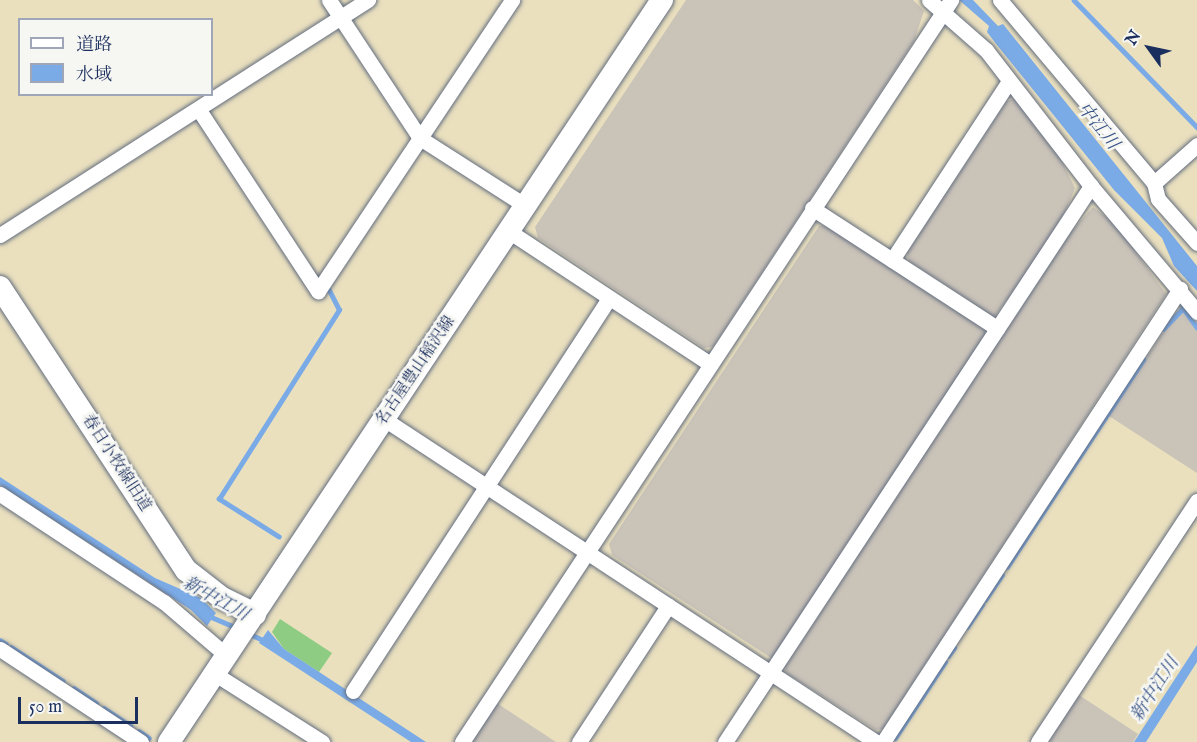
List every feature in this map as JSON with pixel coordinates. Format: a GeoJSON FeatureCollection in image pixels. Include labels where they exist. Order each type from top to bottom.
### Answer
{"type":"FeatureCollection","features":[{"type":"Feature","properties":{"kind":"main road","name":"名古屋豊山稲沢線"},"geometry":{"type":"LineString","coordinates":[[169,742],[662,0]]}},
{"type":"Feature","properties":{"kind":"main road","name":"春日小牧線旧道"},"geometry":{"type":"LineString","coordinates":[[0,287],[186,570],[222,598],[254,616]]}},
{"type":"Feature","properties":{"kind":"street"},"geometry":{"type":"LineString","coordinates":[[329,0],[420,138],[526,206]]}},
{"type":"Feature","properties":{"kind":"street"},"geometry":{"type":"LineString","coordinates":[[0,236],[368,0]]}},
{"type":"Feature","properties":{"kind":"street"},"geometry":{"type":"LineString","coordinates":[[199,110],[318,291],[512,0]]}},
{"type":"Feature","properties":{"kind":"street"},"geometry":{"type":"LineString","coordinates":[[929,0],[945,7],[986,50],[1091,186],[1197,312]]}},
{"type":"Feature","properties":{"kind":"street"},"geometry":{"type":"LineString","coordinates":[[1000,0],[1154,183],[1158,199],[1197,243]]}},
{"type":"Feature","properties":{"kind":"street"},"geometry":{"type":"LineString","coordinates":[[462,742],[945,7]]}},
{"type":"Feature","properties":{"kind":"street"},"geometry":{"type":"LineString","coordinates":[[892,260],[1009,81]]}},
{"type":"Feature","properties":{"kind":"street"},"geometry":{"type":"LineString","coordinates":[[1154,183],[1197,145]]}},
{"type":"Feature","properties":{"kind":"street"},"geometry":{"type":"LineString","coordinates":[[725,742],[1091,186]]}},
{"type":"Feature","properties":{"kind":"street"},"geometry":{"type":"LineString","coordinates":[[812,208],[997,328]]}},
{"type":"Feature","properties":{"kind":"street"},"geometry":{"type":"LineString","coordinates":[[510,232],[710,364]]}},
{"type":"Feature","properties":{"kind":"street"},"geometry":{"type":"LineString","coordinates":[[883,742],[1180,289]]}},
{"type":"Feature","properties":{"kind":"street"},"geometry":{"type":"LineString","coordinates":[[353,691],[609,298]]}},
{"type":"Feature","properties":{"kind":"street"},"geometry":{"type":"LineString","coordinates":[[384,419],[876,742]]}},
{"type":"Feature","properties":{"kind":"street"},"geometry":{"type":"LineString","coordinates":[[0,494],[164,602],[322,742]]}},
{"type":"Feature","properties":{"kind":"street"},"geometry":{"type":"LineString","coordinates":[[1038,742],[1197,501]]}},
{"type":"Feature","properties":{"kind":"street"},"geometry":{"type":"LineString","coordinates":[[579,742],[668,606]]}},
{"type":"Feature","properties":{"kind":"street"},"geometry":{"type":"LineString","coordinates":[[0,649],[141,742]]}},
{"type":"Feature","properties":{"kind":"shaded area"},"geometry":{"type":"Polygon","coordinates":[[[686,0],[913,0],[924,11],[914,41],[713,347],[704,348],[538,238],[535,227],[686,0]]]}},
{"type":"Feature","properties":{"kind":"shaded area"},"geometry":{"type":"Polygon","coordinates":[[[1014,99],[1059,156],[1075,188],[1057,231],[994,317],[909,261],[907,253],[1007,101],[1014,99]]]}},
{"type":"Feature","properties":{"kind":"shaded area"},"geometry":{"type":"Polygon","coordinates":[[[1093,207],[1115,224],[1166,294],[883,729],[876,730],[786,673],[785,667],[1071,232],[1093,207]]]}},
{"type":"Feature","properties":{"kind":"shaded area"},"geometry":{"type":"Polygon","coordinates":[[[830,225],[984,328],[986,337],[773,659],[612,555],[609,544],[819,226],[830,225]]]}},
{"type":"Feature","properties":{"kind":"shaded area"},"geometry":{"type":"Polygon","coordinates":[[[1182,312],[1197,331],[1197,473],[1109,416],[1172,319],[1182,312]]]}},
{"type":"Feature","properties":{"kind":"shaded area"},"geometry":{"type":"Polygon","coordinates":[[[1079,695],[1138,734],[1133,742],[1049,742],[1079,695]]]}},
{"type":"Feature","properties":{"kind":"shaded area"},"geometry":{"type":"Polygon","coordinates":[[[495,702],[556,742],[469,742],[495,702]]]}},
{"type":"Feature","properties":{"kind":"green space"},"geometry":{"type":"Polygon","coordinates":[[[280,619],[332,653],[319,672],[284,649],[272,632],[280,619]]]}},
{"type":"Feature","properties":{"kind":"water"},"geometry":{"type":"Polygon","coordinates":[[[959,0],[973,0],[998,26],[1003,24],[1197,266],[1197,291],[1174,266],[1162,238],[1114,190],[997,45],[987,32],[989,26],[959,0]]]}},
{"type":"Feature","properties":{"kind":"water"},"geometry":{"type":"Polygon","coordinates":[[[0,477],[155,578],[201,598],[216,613],[207,626],[191,610],[0,485],[0,477]]]}},
{"type":"Feature","properties":{"kind":"water"},"geometry":{"type":"Polygon","coordinates":[[[268,630],[284,649],[426,742],[411,742],[259,643],[268,630]]]}},
{"type":"Feature","properties":{"kind":"water"},"geometry":{"type":"Polygon","coordinates":[[[1197,645],[1197,662],[1146,742],[1134,742],[1197,645]]]}},
{"type":"Feature","properties":{"kind":"waterway"},"geometry":{"type":"LineString","coordinates":[[1074,0],[1197,127]]}},
{"type":"Feature","properties":{"kind":"waterway"},"geometry":{"type":"LineString","coordinates":[[279,537],[219,499],[339,310],[329,290]]}},
{"type":"Feature","properties":{"kind":"waterway"},"geometry":{"type":"LineString","coordinates":[[1163,329],[1183,308],[1197,327]]}},
{"type":"Feature","properties":{"kind":"waterway"},"geometry":{"type":"LineString","coordinates":[[1007,567],[1143,360]]}},
{"type":"Feature","properties":{"kind":"waterway"},"geometry":{"type":"LineString","coordinates":[[985,600],[1002,575]]}},
{"type":"Feature","properties":{"kind":"waterway"},"geometry":{"type":"LineString","coordinates":[[967,627],[982,605]]}},
{"type":"Feature","properties":{"kind":"waterway","name":"新中江川"},"geometry":{"type":"LineString","coordinates":[[209,616],[237,628]]}},
{"type":"Feature","properties":{"kind":"waterway","name":"新中江川"},"geometry":{"type":"LineString","coordinates":[[250,634],[267,642]]}},
{"type":"Feature","properties":{"kind":"waterway"},"geometry":{"type":"LineString","coordinates":[[0,640],[6,644]]}},
{"type":"Feature","properties":{"kind":"waterway"},"geometry":{"type":"LineString","coordinates":[[11,647],[63,681]]}},
{"type":"Feature","properties":{"kind":"waterway"},"geometry":{"type":"LineString","coordinates":[[948,656],[954,648]]}},
{"type":"Feature","properties":{"kind":"waterway"},"geometry":{"type":"LineString","coordinates":[[895,738],[945,662]]}},
{"type":"Feature","properties":{"kind":"waterway"},"geometry":{"type":"LineString","coordinates":[[74,688],[96,703]]}},
{"type":"Feature","properties":{"kind":"waterway"},"geometry":{"type":"LineString","coordinates":[[104,708],[131,726]]}},
{"type":"Feature","properties":{"kind":"waterway"},"geometry":{"type":"LineString","coordinates":[[139,731],[149,738]]}},
{"type":"Feature","properties":{"kind":"water label","name":"中江川"},"geometry":{"type":"Point","coordinates":[1097,127]}}]}
